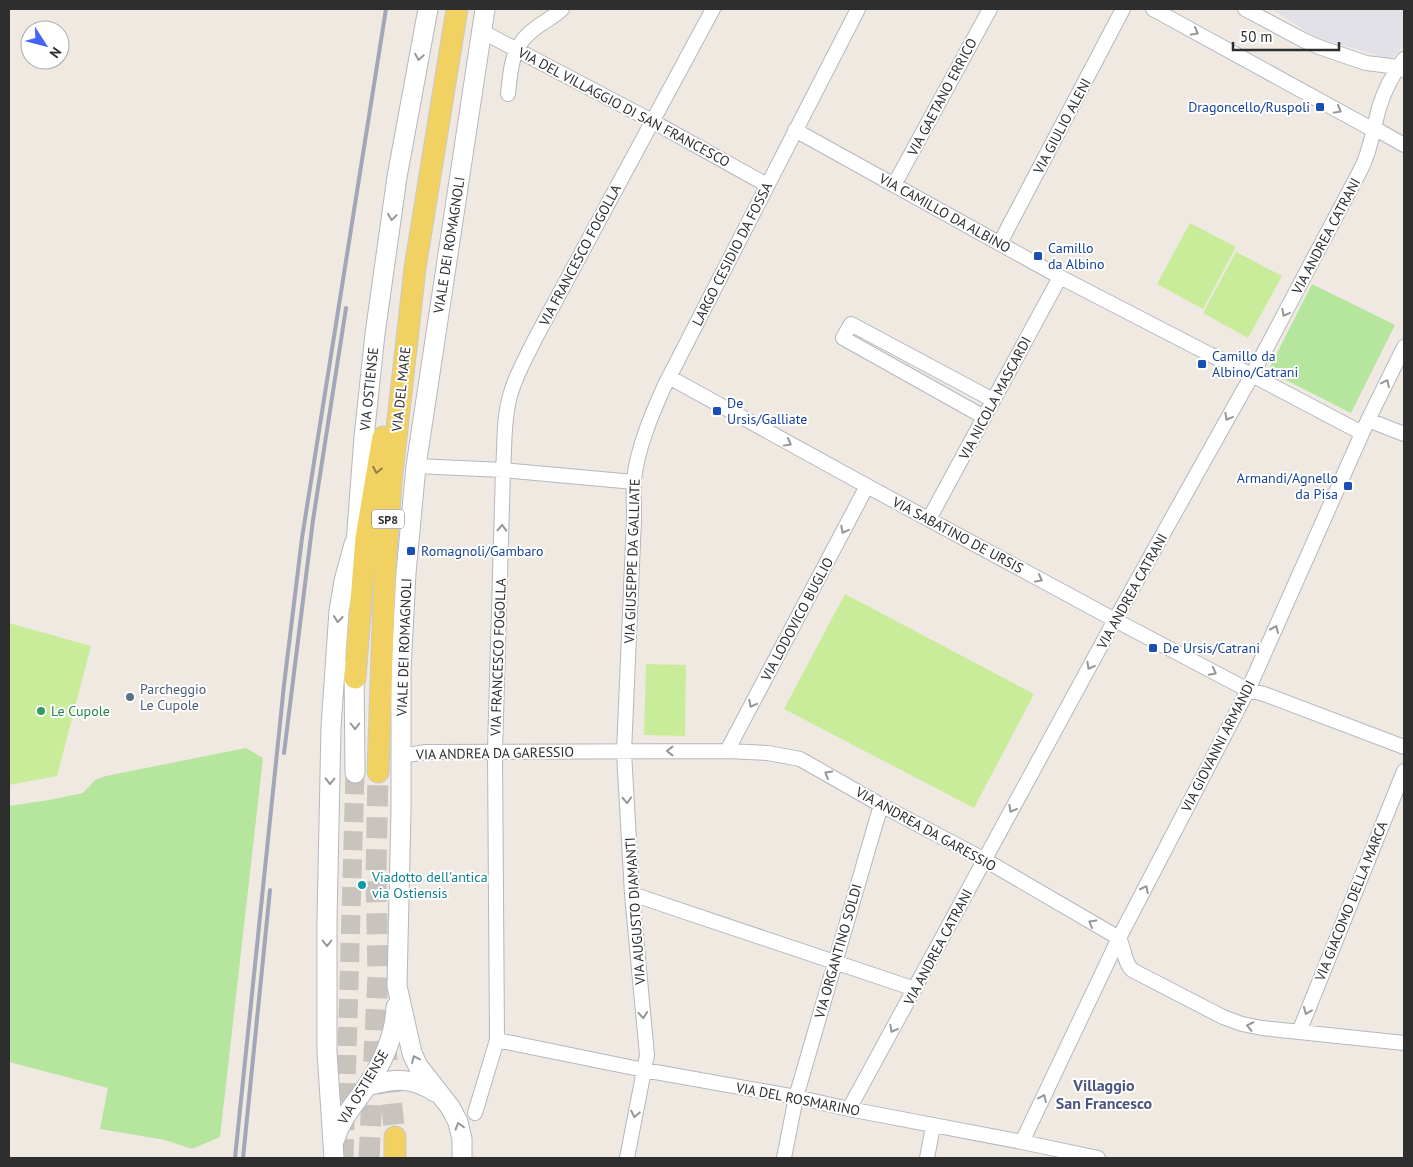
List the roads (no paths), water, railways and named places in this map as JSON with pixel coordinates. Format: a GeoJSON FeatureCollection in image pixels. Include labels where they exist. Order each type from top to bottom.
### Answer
{"type":"FeatureCollection","features":[{"type":"Feature","properties":{"kind":"main road","name":"VIA OSTIENSE"},"geometry":{"type":"LineString","coordinates":[[355,773],[353,627],[356,537],[364,437],[375,334],[397,178],[428,9]]}},
{"type":"Feature","properties":{"kind":"main road","name":"VIA DEL MARE"},"geometry":{"type":"LineString","coordinates":[[378,772],[388,519],[415,268],[457,9]]}},
{"type":"Feature","properties":{"kind":"main road","name":"VIALE DEI ROMAGNOLI"},"geometry":{"type":"LineString","coordinates":[[462,1158],[462,1139],[456,1117],[414,1060],[397,986],[401,670],[416,466],[485,9]]}},
{"type":"Feature","properties":{"kind":"main road"},"geometry":{"type":"LineString","coordinates":[[355,678],[368,521],[415,268]]}},
{"type":"Feature","properties":{"kind":"main road"},"geometry":{"type":"LineString","coordinates":[[333,1151],[327,1052],[327,920],[331,727],[339,611],[345,576],[356,537]]}},
{"type":"Feature","properties":{"kind":"main road","name":"VIA OSTIENSE"},"geometry":{"type":"LineString","coordinates":[[333,1151],[340,1123],[367,1086],[382,1060],[391,1039],[395,1019],[397,986]]}},
{"type":"Feature","properties":{"kind":"main road","name":"VIALE DEI ROMAGNOLI"},"geometry":{"type":"LineString","coordinates":[[367,1086],[392,1081],[412,1081],[425,1086],[443,1099]]}},
{"type":"Feature","properties":{"kind":"main road"},"geometry":{"type":"LineString","coordinates":[[395,1136],[395,1158]]}},
{"type":"Feature","properties":{"kind":"street"},"geometry":{"type":"LineString","coordinates":[[508,94],[516,49],[531,32],[562,9]]}},
{"type":"Feature","properties":{"kind":"street","name":"VIA FRANCESCO FOGOLLA"},"geometry":{"type":"LineString","coordinates":[[475,1113],[497,1040],[495,751],[503,470],[508,408],[515,380],[535,339],[713,9]]}},
{"type":"Feature","properties":{"kind":"street","name":"LARGO CESIDIO DA FOSSA"},"geometry":{"type":"LineString","coordinates":[[669,377],[858,9]]}},
{"type":"Feature","properties":{"kind":"street","name":"VIA GAETANO ERRICO"},"geometry":{"type":"LineString","coordinates":[[894,186],[990,9]]}},
{"type":"Feature","properties":{"kind":"street","name":"VIA GIULIO ALENI"},"geometry":{"type":"LineString","coordinates":[[1000,243],[1123,9]]}},
{"type":"Feature","properties":{"kind":"street"},"geometry":{"type":"LineString","coordinates":[[1153,9],[1404,145]]}},
{"type":"Feature","properties":{"kind":"street"},"geometry":{"type":"LineString","coordinates":[[1246,9],[1319,47],[1366,63],[1402,65]]}},
{"type":"Feature","properties":{"kind":"street","name":"VIA DEL VILLAGGIO DI SAN FRANCESCO"},"geometry":{"type":"LineString","coordinates":[[481,31],[652,121],[767,185]]}},
{"type":"Feature","properties":{"kind":"street","name":"VIA ANDREA CATRANI"},"geometry":{"type":"LineString","coordinates":[[849,1109],[1115,620],[1252,375],[1361,169],[1368,154],[1383,97],[1402,65]]}},
{"type":"Feature","properties":{"kind":"street","name":"VIA CAMILLO DA ALBINO"},"geometry":{"type":"LineString","coordinates":[[795,130],[1060,277],[1211,355],[1365,427],[1404,434]]}},
{"type":"Feature","properties":{"kind":"street","name":"VIA NICOLA MASCARDI"},"geometry":{"type":"LineString","coordinates":[[929,519],[1060,277]]}},
{"type":"Feature","properties":{"kind":"street"},"geometry":{"type":"LineString","coordinates":[[984,417],[844,338],[851,324],[993,400]]}},
{"type":"Feature","properties":{"kind":"street","name":"VIA GIOVANNI ARMANDI"},"geometry":{"type":"LineString","coordinates":[[1022,1142],[1119,938],[1248,690],[1365,427],[1404,346]]}},
{"type":"Feature","properties":{"kind":"street","name":"VIA GIUSEPPE DA GALLIATE"},"geometry":{"type":"LineString","coordinates":[[624,752],[634,482],[637,462],[645,434],[669,377]]}},
{"type":"Feature","properties":{"kind":"street","name":"VIA SABATINO DE URSIS"},"geometry":{"type":"LineString","coordinates":[[669,377],[867,486],[1248,690],[1264,694],[1404,747]]}},
{"type":"Feature","properties":{"kind":"street"},"geometry":{"type":"LineString","coordinates":[[416,466],[503,470],[634,482]]}},
{"type":"Feature","properties":{"kind":"street","name":"VIA LODOVICO BUGLIO"},"geometry":{"type":"LineString","coordinates":[[727,751],[867,486]]}},
{"type":"Feature","properties":{"kind":"street","name":"VIA ANDREA DA GARESSIO"},"geometry":{"type":"LineString","coordinates":[[401,756],[426,752],[727,751],[768,753],[800,759],[881,805],[985,860],[1119,938]]}},
{"type":"Feature","properties":{"kind":"street","name":"VIA AUGUSTO DIAMANTI"},"geometry":{"type":"LineString","coordinates":[[624,752],[632,894],[647,1055],[627,1158]]}},
{"type":"Feature","properties":{"kind":"street","name":"VIA GIACOMO DELLA MARCA"},"geometry":{"type":"LineString","coordinates":[[1299,1032],[1404,771]]}},
{"type":"Feature","properties":{"kind":"street","name":"VIA ORGANTINO SOLDI"},"geometry":{"type":"LineString","coordinates":[[784,1158],[796,1097],[881,805]]}},
{"type":"Feature","properties":{"kind":"street"},"geometry":{"type":"LineString","coordinates":[[632,894],[915,989]]}},
{"type":"Feature","properties":{"kind":"street"},"geometry":{"type":"LineString","coordinates":[[1119,938],[1125,959],[1132,970],[1224,1017],[1242,1024],[1262,1028],[1404,1043]]}},
{"type":"Feature","properties":{"kind":"street","name":"VIA DEL ROSMARINO"},"geometry":{"type":"LineString","coordinates":[[497,1040],[644,1070],[796,1097],[933,1126],[1022,1142],[1091,1158]]}},
{"type":"Feature","properties":{"kind":"street"},"geometry":{"type":"LineString","coordinates":[[927,1158],[933,1126]]}},
{"type":"Feature","properties":{"kind":"tunnel"},"geometry":{"type":"LineString","coordinates":[[369,1158],[378,975],[376,875],[378,772]]}},
{"type":"Feature","properties":{"kind":"tunnel"},"geometry":{"type":"LineString","coordinates":[[344,1158],[355,773]]}},
{"type":"Feature","properties":{"kind":"tunnel"},"geometry":{"type":"LineString","coordinates":[[385,1040],[395,1137]]}},
{"type":"Feature","properties":{"kind":"railway"},"geometry":{"type":"LineString","coordinates":[[235,1158],[284,685],[302,538],[386,9]]}},
{"type":"Feature","properties":{"kind":"railway"},"geometry":{"type":"LineString","coordinates":[[284,753],[313,520],[346,308]]}},
{"type":"Feature","properties":{"kind":"railway"},"geometry":{"type":"LineString","coordinates":[[243,1158],[270,890]]}},
{"type":"Feature","properties":{"kind":"place","name":"Dragoncello/Ruspoli"},"geometry":{"type":"Point","coordinates":[1320,107]}},
{"type":"Feature","properties":{"kind":"place","name":"Camillo da Albino"},"geometry":{"type":"Point","coordinates":[1038,256]}},
{"type":"Feature","properties":{"kind":"place","name":"Camillo da Albino/Catrani"},"geometry":{"type":"Point","coordinates":[1202,364]}},
{"type":"Feature","properties":{"kind":"place","name":"De Ursis/Galliate"},"geometry":{"type":"Point","coordinates":[717,411]}},
{"type":"Feature","properties":{"kind":"place","name":"Armandi/Agnello da Pisa"},"geometry":{"type":"Point","coordinates":[1348,486]}},
{"type":"Feature","properties":{"kind":"place","name":"Romagnoli/Gambaro"},"geometry":{"type":"Point","coordinates":[411,551]}},
{"type":"Feature","properties":{"kind":"place","name":"De Ursis/Catrani"},"geometry":{"type":"Point","coordinates":[1153,648]}},
{"type":"Feature","properties":{"kind":"place","name":"Parcheggio Le Cupole"},"geometry":{"type":"Point","coordinates":[130,697]}},
{"type":"Feature","properties":{"kind":"place","name":"Le Cupole"},"geometry":{"type":"Point","coordinates":[41,711]}},
{"type":"Feature","properties":{"kind":"place","name":"Viadotto dell'antica via Ostiensis"},"geometry":{"type":"Point","coordinates":[362,885]}},
{"type":"Feature","properties":{"kind":"district","name":"Villaggio San Francesco"},"geometry":{"type":"Point","coordinates":[1104,1094]}}]}
